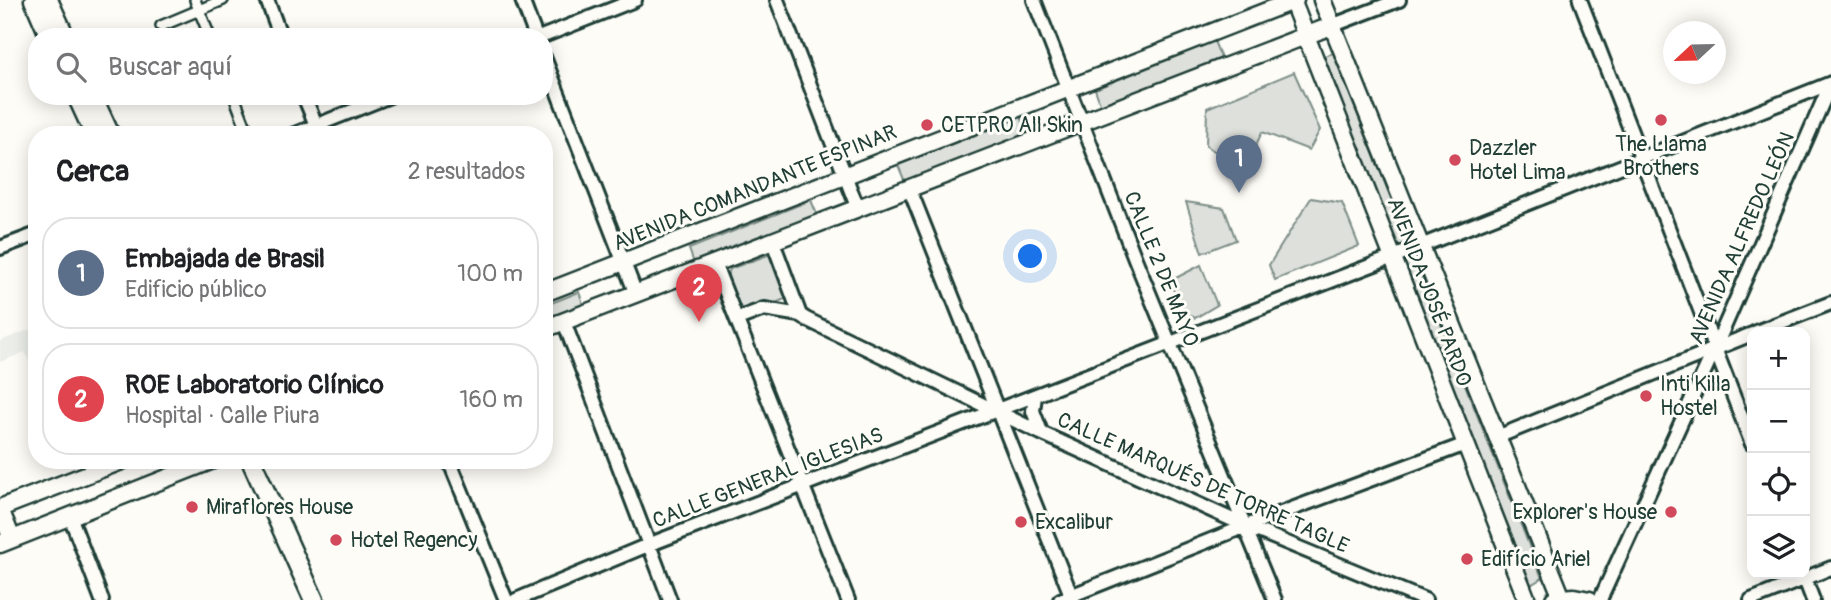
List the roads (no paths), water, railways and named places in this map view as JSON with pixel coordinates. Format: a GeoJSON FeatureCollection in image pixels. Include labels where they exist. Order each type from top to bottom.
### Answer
{"type":"FeatureCollection","features":[{"type":"Feature","properties":{"kind":"main road"},"geometry":{"type":"LineString","coordinates":[[34,0],[46,28]]}},
{"type":"Feature","properties":{"kind":"main road"},"geometry":{"type":"LineString","coordinates":[[48,0],[61,28]]}},
{"type":"Feature","properties":{"kind":"main road","name":"AVENIDA COMANDANTE ESPINAR"},"geometry":{"type":"LineString","coordinates":[[553,290],[1293,0]]}},
{"type":"Feature","properties":{"kind":"main road","name":"AVENIDA JOSÉ PARDO"},"geometry":{"type":"LineString","coordinates":[[1293,0],[1527,600]]}},
{"type":"Feature","properties":{"kind":"main road","name":"AVENIDA JOSÉ PARDO"},"geometry":{"type":"LineString","coordinates":[[1322,0],[1497,437],[1557,599]]}},
{"type":"Feature","properties":{"kind":"main road"},"geometry":{"type":"LineString","coordinates":[[553,326],[1331,26]]}},
{"type":"Feature","properties":{"kind":"main road"},"geometry":{"type":"LineString","coordinates":[[81,105],[91,126]]}},
{"type":"Feature","properties":{"kind":"main road"},"geometry":{"type":"LineString","coordinates":[[96,105],[106,126]]}},
{"type":"Feature","properties":{"kind":"main road"},"geometry":{"type":"LineString","coordinates":[[101,469],[0,508],[6,542],[190,469]]}},
{"type":"Feature","properties":{"kind":"main road"},"geometry":{"type":"LineString","coordinates":[[255,469],[314,600]]}},
{"type":"Feature","properties":{"kind":"main road"},"geometry":{"type":"LineString","coordinates":[[1557,599],[1590,600]]}},
{"type":"Feature","properties":{"kind":"street"},"geometry":{"type":"LineString","coordinates":[[195,0],[206,28]]}},
{"type":"Feature","properties":{"kind":"street"},"geometry":{"type":"LineString","coordinates":[[161,26],[223,0]]}},
{"type":"Feature","properties":{"kind":"street"},"geometry":{"type":"LineString","coordinates":[[267,0],[278,28]]}},
{"type":"Feature","properties":{"kind":"street"},"geometry":{"type":"LineString","coordinates":[[522,0],[535,28]]}},
{"type":"Feature","properties":{"kind":"street"},"geometry":{"type":"LineString","coordinates":[[553,32],[635,0]]}},
{"type":"Feature","properties":{"kind":"street"},"geometry":{"type":"LineString","coordinates":[[777,0],[858,209]]}},
{"type":"Feature","properties":{"kind":"street","name":"CALLE 2 DE MAYO"},"geometry":{"type":"LineString","coordinates":[[1034,0],[1136,261],[1275,600]]}},
{"type":"Feature","properties":{"kind":"street"},"geometry":{"type":"LineString","coordinates":[[1331,26],[1399,0]]}},
{"type":"Feature","properties":{"kind":"street"},"geometry":{"type":"LineString","coordinates":[[1580,0],[1747,431]]}},
{"type":"Feature","properties":{"kind":"street"},"geometry":{"type":"LineString","coordinates":[[553,80],[636,294]]}},
{"type":"Feature","properties":{"kind":"street","name":"CALLE GENERAL IGLESIAS"},"geometry":{"type":"LineString","coordinates":[[516,600],[648,545],[1393,257],[1831,83]]}},
{"type":"Feature","properties":{"kind":"street","name":"AVENIDA ALFREDO LEÓN"},"geometry":{"type":"LineString","coordinates":[[1600,600],[1715,348],[1831,83]]}},
{"type":"Feature","properties":{"kind":"street"},"geometry":{"type":"LineString","coordinates":[[1812,90],[1819,93],[1823,100]]}},
{"type":"Feature","properties":{"kind":"street"},"geometry":{"type":"LineString","coordinates":[[237,105],[246,126]]}},
{"type":"Feature","properties":{"kind":"street"},"geometry":{"type":"LineString","coordinates":[[308,105],[316,126]]}},
{"type":"Feature","properties":{"kind":"street"},"geometry":{"type":"LineString","coordinates":[[326,126],[371,105]]}},
{"type":"Feature","properties":{"kind":"street"},"geometry":{"type":"LineString","coordinates":[[910,190],[998,411],[1068,599],[1246,526],[1466,444]]}},
{"type":"Feature","properties":{"kind":"street"},"geometry":{"type":"LineString","coordinates":[[0,248],[28,237]]}},
{"type":"Feature","properties":{"kind":"street"},"geometry":{"type":"LineString","coordinates":[[773,242],[800,314]]}},
{"type":"Feature","properties":{"kind":"street"},"geometry":{"type":"LineString","coordinates":[[715,265],[848,600]]}},
{"type":"Feature","properties":{"kind":"street"},"geometry":{"type":"LineString","coordinates":[[1769,327],[1831,303]]}},
{"type":"Feature","properties":{"kind":"street","name":"CALLE MARQUÉS DE TORRE TAGLE"},"geometry":{"type":"LineString","coordinates":[[737,319],[764,309],[800,314],[806,320],[1041,433],[1246,526],[1424,600]]}},
{"type":"Feature","properties":{"kind":"street"},"geometry":{"type":"LineString","coordinates":[[564,322],[670,600]]}},
{"type":"Feature","properties":{"kind":"street"},"geometry":{"type":"LineString","coordinates":[[1497,437],[1747,336]]}},
{"type":"Feature","properties":{"kind":"street"},"geometry":{"type":"LineString","coordinates":[[968,397],[980,397],[988,386]]}},
{"type":"Feature","properties":{"kind":"street"},"geometry":{"type":"LineString","coordinates":[[1035,396],[1032,411],[1041,433]]}},
{"type":"Feature","properties":{"kind":"street"},"geometry":{"type":"LineString","coordinates":[[453,469],[506,600]]}},
{"type":"Feature","properties":{"kind":"street"},"geometry":{"type":"LineString","coordinates":[[70,516],[102,600]]}},
{"type":"Feature","properties":{"kind":"street"},"geometry":{"type":"LineString","coordinates":[[1256,551],[1259,540],[1270,536]]}},
{"type":"Feature","properties":{"kind":"street"},"geometry":{"type":"LineString","coordinates":[[1810,574],[1831,568]]}},
{"type":"Feature","properties":{"kind":"street"},"geometry":{"type":"LineString","coordinates":[[1751,600],[1797,579]]}},
{"type":"Feature","properties":{"kind":"street"},"geometry":{"type":"LineString","coordinates":[[1805,579],[1813,600]]}},
{"type":"Feature","properties":{"kind":"place","name":"The Llama Brothers"},"geometry":{"type":"Point","coordinates":[1661,120]}},
{"type":"Feature","properties":{"kind":"place","name":"CETPRO All Skin"},"geometry":{"type":"Point","coordinates":[927,125]}},
{"type":"Feature","properties":{"kind":"place","name":"Dazzler Hotel Lima"},"geometry":{"type":"Point","coordinates":[1455,160]}},
{"type":"Feature","properties":{"kind":"place","name":"Embajada de Brasil"},"geometry":{"type":"Point","coordinates":[1239,193]}},
{"type":"Feature","properties":{"kind":"place","name":"ROE Laboratorio Clínico"},"geometry":{"type":"Point","coordinates":[699,322]}},
{"type":"Feature","properties":{"kind":"place","name":"Inti Killa Hostel"},"geometry":{"type":"Point","coordinates":[1646,396]}},
{"type":"Feature","properties":{"kind":"place","name":"Miraflores House"},"geometry":{"type":"Point","coordinates":[192,507]}},
{"type":"Feature","properties":{"kind":"place","name":"Explorer's House"},"geometry":{"type":"Point","coordinates":[1671,512]}},
{"type":"Feature","properties":{"kind":"place","name":"Excalibur"},"geometry":{"type":"Point","coordinates":[1021,522]}},
{"type":"Feature","properties":{"kind":"place","name":"Hotel Regency"},"geometry":{"type":"Point","coordinates":[336,540]}},
{"type":"Feature","properties":{"kind":"place","name":"Edifício Ariel"},"geometry":{"type":"Point","coordinates":[1467,559]}}]}
